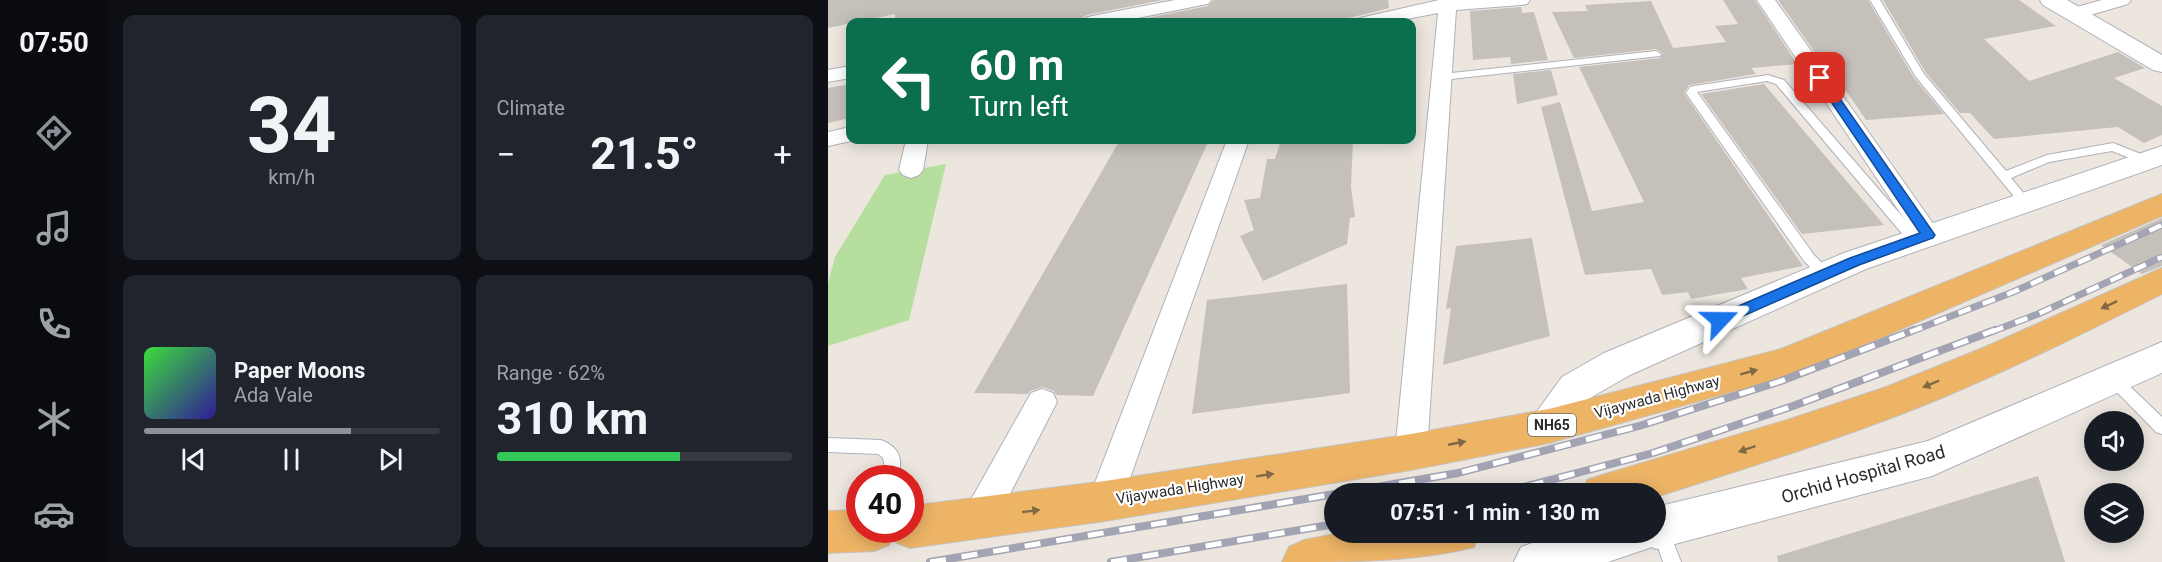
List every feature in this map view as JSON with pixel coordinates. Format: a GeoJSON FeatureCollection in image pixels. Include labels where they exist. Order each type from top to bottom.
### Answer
{"type":"FeatureCollection","features":[{"type":"Feature","properties":{"kind":"highway","name":"Vijaywada Highway"},"geometry":{"type":"LineString","coordinates":[[924,525],[1105,501],[1411,452],[1549,426],[1786,362],[2162,204]]}},
{"type":"Feature","properties":{"kind":"highway"},"geometry":{"type":"LineString","coordinates":[[1638,483],[1897,399],[2036,339],[2162,280]]}},
{"type":"Feature","properties":{"kind":"highway"},"geometry":{"type":"LineString","coordinates":[[828,532],[846,531]]}},
{"type":"Feature","properties":{"kind":"highway"},"geometry":{"type":"LineString","coordinates":[[1304,562],[1384,555],[1423,543]]}},
{"type":"Feature","properties":{"kind":"street"},"geometry":{"type":"LineString","coordinates":[[1112,18],[1202,0]]}},
{"type":"Feature","properties":{"kind":"street"},"geometry":{"type":"LineString","coordinates":[[1375,18],[1378,0]]}},
{"type":"Feature","properties":{"kind":"street"},"geometry":{"type":"LineString","coordinates":[[1387,18],[1448,3],[1521,0]]}},
{"type":"Feature","properties":{"kind":"street"},"geometry":{"type":"LineString","coordinates":[[1766,0],[1916,234]]}},
{"type":"Feature","properties":{"kind":"street"},"geometry":{"type":"LineString","coordinates":[[2051,0],[2162,65]]}},
{"type":"Feature","properties":{"kind":"street"},"geometry":{"type":"LineString","coordinates":[[2073,14],[2122,0]]}},
{"type":"Feature","properties":{"kind":"street"},"geometry":{"type":"LineString","coordinates":[[1411,452],[1448,3]]}},
{"type":"Feature","properties":{"kind":"street"},"geometry":{"type":"LineString","coordinates":[[828,76],[846,73]]}},
{"type":"Feature","properties":{"kind":"street"},"geometry":{"type":"LineString","coordinates":[[828,139],[846,135]]}},
{"type":"Feature","properties":{"kind":"street"},"geometry":{"type":"LineString","coordinates":[[911,170],[916,144]]}},
{"type":"Feature","properties":{"kind":"street"},"geometry":{"type":"LineString","coordinates":[[1105,501],[1237,144]]}},
{"type":"Feature","properties":{"kind":"street"},"geometry":{"type":"LineString","coordinates":[[1549,426],[1575,388],[1617,364],[1916,234],[2025,202],[2154,158]]}},
{"type":"Feature","properties":{"kind":"street","name":"Orchid Hospital Road"},"geometry":{"type":"LineString","coordinates":[[1666,534],[1932,458],[2162,357]]}},
{"type":"Feature","properties":{"kind":"street"},"geometry":{"type":"LineString","coordinates":[[980,518],[1042,402]]}},
{"type":"Feature","properties":{"kind":"street","name":"Orchid Hospital Road"},"geometry":{"type":"LineString","coordinates":[[1536,562],[1627,543]]}},
{"type":"Feature","properties":{"kind":"lane"},"geometry":{"type":"LineString","coordinates":[[1875,0],[1920,75],[2025,202]]}},
{"type":"Feature","properties":{"kind":"lane"},"geometry":{"type":"LineString","coordinates":[[1442,77],[1656,54]]}},
{"type":"Feature","properties":{"kind":"lane"},"geometry":{"type":"LineString","coordinates":[[1826,274],[1803,250],[1691,93],[1694,89],[1768,78],[1780,82],[1916,234]]}},
{"type":"Feature","properties":{"kind":"lane"},"geometry":{"type":"LineString","coordinates":[[2004,176],[2046,159],[2113,147],[2154,158]]}},
{"type":"Feature","properties":{"kind":"lane"},"geometry":{"type":"LineString","coordinates":[[2113,379],[2162,427]]}},
{"type":"Feature","properties":{"kind":"lane"},"geometry":{"type":"LineString","coordinates":[[828,445],[881,447],[891,454],[892,465]]}},
{"type":"Feature","properties":{"kind":"green space"},"geometry":{"type":"Polygon","coordinates":[[[946,164],[909,320],[828,346],[828,284],[835,257],[885,175],[946,164]]]}},
{"type":"Feature","properties":{"kind":"building"},"geometry":{"type":"Polygon","coordinates":[[[828,0],[1163,0],[1091,14],[1083,18],[895,18],[895,14],[876,18],[846,18],[846,24],[828,28],[828,0]]]}},
{"type":"Feature","properties":{"kind":"building"},"geometry":{"type":"Polygon","coordinates":[[[1213,0],[1388,0],[1389,8],[1349,18],[1147,18],[1208,6],[1213,0]]]}},
{"type":"Feature","properties":{"kind":"building"},"geometry":{"type":"Polygon","coordinates":[[[1723,0],[1755,0],[1797,64],[1751,68],[1756,74],[1689,85],[1684,93],[1803,266],[1741,278],[1748,289],[1691,299],[1688,292],[1662,295],[1651,269],[1585,275],[1541,107],[1560,102],[1592,211],[1644,202],[1579,67],[1660,58],[1663,53],[1656,49],[1574,58],[1552,12],[1588,11],[1585,5],[1651,1],[1673,48],[1726,42],[1715,26],[1738,24],[1723,0]]]}},
{"type":"Feature","properties":{"kind":"building"},"geometry":{"type":"Polygon","coordinates":[[[1778,0],[1868,0],[1914,78],[1944,114],[1866,120],[1825,60],[1821,61],[1778,0]]]}},
{"type":"Feature","properties":{"kind":"building"},"geometry":{"type":"Polygon","coordinates":[[[1883,0],[2019,0],[2056,26],[1984,39],[2029,81],[2118,52],[2145,68],[2114,78],[2162,106],[2162,135],[2144,143],[2118,127],[1994,139],[1970,113],[1960,113],[1926,73],[1883,0]]]}},
{"type":"Feature","properties":{"kind":"building"},"geometry":{"type":"Polygon","coordinates":[[[1521,7],[1522,13],[1534,12],[1548,60],[1511,64],[1510,57],[1473,60],[1470,11],[1521,7]]]}},
{"type":"Feature","properties":{"kind":"building"},"geometry":{"type":"Polygon","coordinates":[[[1551,70],[1558,95],[1517,104],[1513,74],[1551,70]]]}},
{"type":"Feature","properties":{"kind":"building"},"geometry":{"type":"Polygon","coordinates":[[[1764,84],[1884,225],[1802,234],[1701,94],[1764,84]]]}},
{"type":"Feature","properties":{"kind":"building"},"geometry":{"type":"Polygon","coordinates":[[[846,85],[846,119],[828,123],[828,88],[846,85]]]}},
{"type":"Feature","properties":{"kind":"building"},"geometry":{"type":"Polygon","coordinates":[[[1118,144],[1207,144],[1093,396],[1056,395],[1054,391],[1043,387],[1030,391],[1028,394],[974,393],[1118,144]]]}},
{"type":"Feature","properties":{"kind":"building"},"geometry":{"type":"Polygon","coordinates":[[[1280,144],[1353,144],[1351,187],[1355,217],[1350,218],[1347,244],[1263,281],[1240,236],[1254,230],[1244,200],[1260,198],[1267,159],[1275,159],[1280,144]]]}},
{"type":"Feature","properties":{"kind":"building"},"geometry":{"type":"Polygon","coordinates":[[[2162,218],[2162,266],[2142,274],[2101,245],[2162,218]]]}},
{"type":"Feature","properties":{"kind":"building"},"geometry":{"type":"Polygon","coordinates":[[[1532,238],[1550,336],[1443,365],[1451,308],[1446,309],[1456,246],[1532,238]]]}},
{"type":"Feature","properties":{"kind":"building"},"geometry":{"type":"Polygon","coordinates":[[[1347,284],[1350,393],[1192,414],[1207,300],[1347,284]]]}},
{"type":"Feature","properties":{"kind":"building"},"geometry":{"type":"Polygon","coordinates":[[[2038,476],[2065,562],[1778,562],[1777,556],[2038,476]]]}},
{"type":"Feature","properties":{"kind":"railway"},"geometry":{"type":"LineString","coordinates":[[1910,332],[2013,292],[2162,225]]}},
{"type":"Feature","properties":{"kind":"railway"},"geometry":{"type":"LineString","coordinates":[[1991,332],[2038,314],[2162,257]]}},
{"type":"Feature","properties":{"kind":"railway"},"geometry":{"type":"LineString","coordinates":[[1400,483],[1458,473],[1639,426],[1781,381],[1914,330]]}},
{"type":"Feature","properties":{"kind":"railway"},"geometry":{"type":"LineString","coordinates":[[1539,483],[1653,453],[1793,406],[1995,330]]}},
{"type":"Feature","properties":{"kind":"railway"},"geometry":{"type":"LineString","coordinates":[[930,562],[1324,496]]}},
{"type":"Feature","properties":{"kind":"railway"},"geometry":{"type":"LineString","coordinates":[[1111,562],[1324,526]]}},
{"type":"Feature","properties":{"kind":"route"},"geometry":{"type":"LineString","coordinates":[[1720,320],[1855,261],[1928,235],[1820,78]]}}]}
